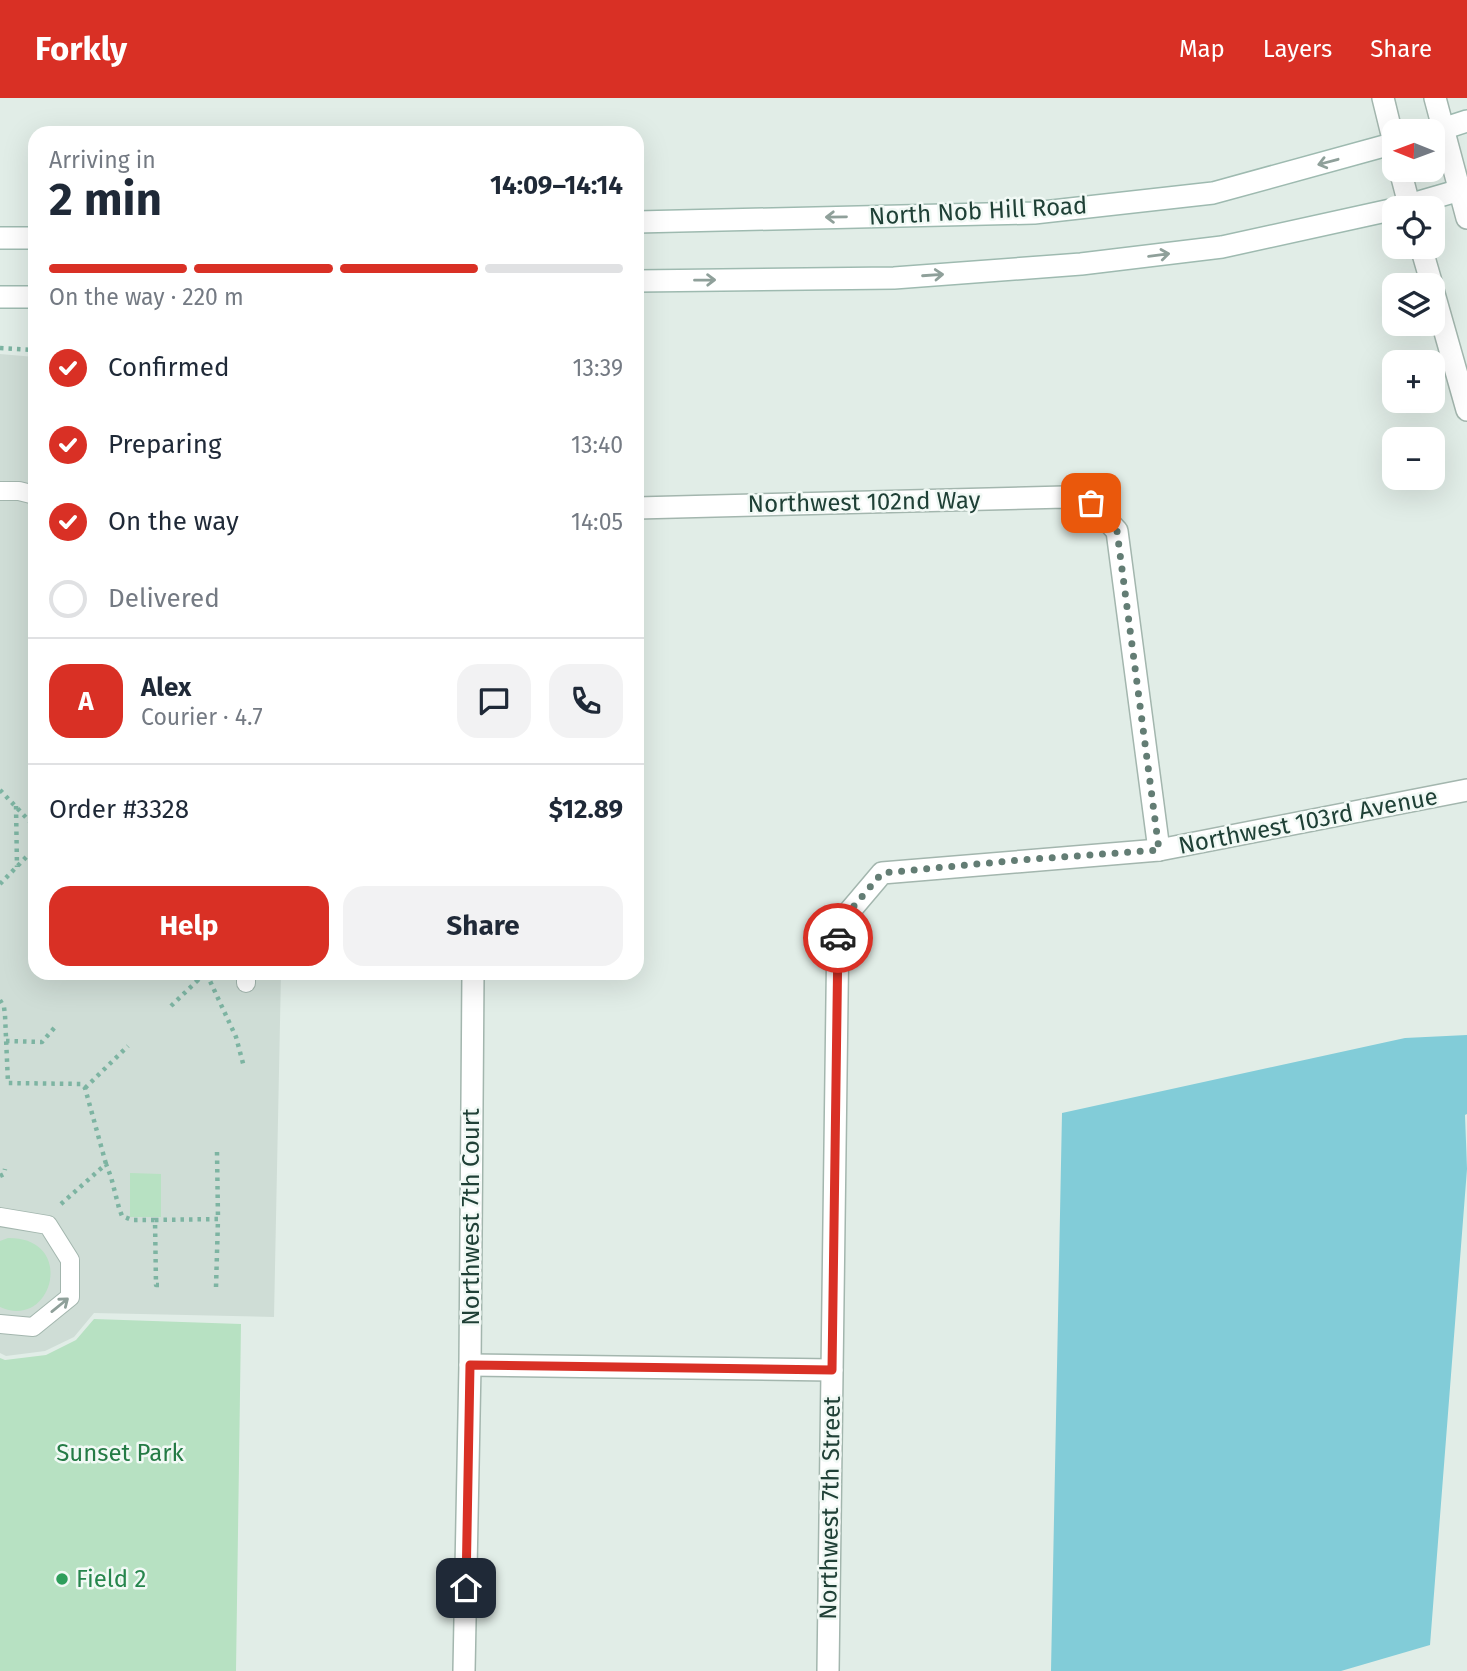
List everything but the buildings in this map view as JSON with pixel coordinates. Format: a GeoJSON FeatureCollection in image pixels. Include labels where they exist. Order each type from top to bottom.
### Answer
{"type":"FeatureCollection","features":[{"type":"Feature","properties":{"kind":"street"},"geometry":{"type":"LineString","coordinates":[[1383,98],[1388,119]]}},
{"type":"Feature","properties":{"kind":"street"},"geometry":{"type":"LineString","coordinates":[[1435,98],[1437,119]]}},
{"type":"Feature","properties":{"kind":"street"},"geometry":{"type":"LineString","coordinates":[[1446,128],[1467,121]]}},
{"type":"Feature","properties":{"kind":"street","name":"North Nob Hill Road"},"geometry":{"type":"LineString","coordinates":[[644,222],[1034,213],[1213,193],[1382,148]]}},
{"type":"Feature","properties":{"kind":"street"},"geometry":{"type":"LineString","coordinates":[[1446,149],[1463,189],[1467,218]]}},
{"type":"Feature","properties":{"kind":"street"},"geometry":{"type":"LineString","coordinates":[[1441,196],[1463,189]]}},
{"type":"Feature","properties":{"kind":"street"},"geometry":{"type":"LineString","coordinates":[[644,281],[894,278],[1081,264],[1222,247],[1382,213]]}},
{"type":"Feature","properties":{"kind":"street"},"geometry":{"type":"LineString","coordinates":[[0,238],[28,238]]}},
{"type":"Feature","properties":{"kind":"street"},"geometry":{"type":"LineString","coordinates":[[0,297],[28,297]]}},
{"type":"Feature","properties":{"kind":"street"},"geometry":{"type":"LineString","coordinates":[[1445,331],[1467,410]]}},
{"type":"Feature","properties":{"kind":"street","name":"Northwest 102nd Way"},"geometry":{"type":"LineString","coordinates":[[644,508],[1065,497],[1091,503],[1117,531],[1159,850]]}},
{"type":"Feature","properties":{"kind":"street","name":"Northwest 103rd Avenue"},"geometry":{"type":"LineString","coordinates":[[838,925],[882,873],[1159,850],[1467,790]]}},
{"type":"Feature","properties":{"kind":"street","name":"Northwest 7th Street"},"geometry":{"type":"LineString","coordinates":[[828,1671],[838,925]]}},
{"type":"Feature","properties":{"kind":"street","name":"Northwest 7th Court"},"geometry":{"type":"LineString","coordinates":[[464,1671],[473,980]]}},
{"type":"Feature","properties":{"kind":"street"},"geometry":{"type":"LineString","coordinates":[[470,1365],[832,1370]]}},
{"type":"Feature","properties":{"kind":"lane"},"geometry":{"type":"LineString","coordinates":[[0,491],[28,493]]}},
{"type":"Feature","properties":{"kind":"lane"},"geometry":{"type":"LineString","coordinates":[[0,1217],[48,1225],[70,1260],[70,1297],[33,1327],[0,1324]]}},
{"type":"Feature","properties":{"kind":"path"},"geometry":{"type":"LineString","coordinates":[[0,348],[28,350]]}},
{"type":"Feature","properties":{"kind":"path"},"geometry":{"type":"LineString","coordinates":[[0,789],[28,819]]}},
{"type":"Feature","properties":{"kind":"path"},"geometry":{"type":"LineString","coordinates":[[16,806],[17,867]]}},
{"type":"Feature","properties":{"kind":"path"},"geometry":{"type":"LineString","coordinates":[[0,884],[28,855]]}},
{"type":"Feature","properties":{"kind":"path"},"geometry":{"type":"LineString","coordinates":[[171,1006],[198,980]]}},
{"type":"Feature","properties":{"kind":"path"},"geometry":{"type":"LineString","coordinates":[[210,980],[236,1037],[244,1067]]}},
{"type":"Feature","properties":{"kind":"path"},"geometry":{"type":"LineString","coordinates":[[0,1000],[5,1015],[8,1086],[82,1084],[122,1216],[132,1220],[218,1219]]}},
{"type":"Feature","properties":{"kind":"path"},"geometry":{"type":"LineString","coordinates":[[6,1041],[42,1042],[56,1026]]}},
{"type":"Feature","properties":{"kind":"path"},"geometry":{"type":"LineString","coordinates":[[85,1088],[128,1045]]}},
{"type":"Feature","properties":{"kind":"path"},"geometry":{"type":"LineString","coordinates":[[217,1152],[218,1287]]}},
{"type":"Feature","properties":{"kind":"path"},"geometry":{"type":"LineString","coordinates":[[57,1208],[106,1164]]}},
{"type":"Feature","properties":{"kind":"path"},"geometry":{"type":"LineString","coordinates":[[0,1176],[5,1169]]}},
{"type":"Feature","properties":{"kind":"path"},"geometry":{"type":"LineString","coordinates":[[155,1220],[156,1285],[159,1285]]}},
{"type":"Feature","properties":{"kind":"shaded area"},"geometry":{"type":"Polygon","coordinates":[[[0,354],[28,356],[28,980],[281,980],[274,1317],[94,1313],[74,1337],[45,1351],[6,1356],[0,1353],[0,354]]]}},
{"type":"Feature","properties":{"kind":"green space"},"geometry":{"type":"Polygon","coordinates":[[[130,1173],[161,1174],[161,1217],[130,1217],[130,1173]]]}},
{"type":"Feature","properties":{"kind":"green space"},"geometry":{"type":"Polygon","coordinates":[[[8,1238],[30,1242],[43,1252],[50,1266],[50,1281],[44,1295],[33,1306],[18,1311],[0,1307],[0,1241],[8,1238]]]}},
{"type":"Feature","properties":{"kind":"green space","name":"Sunset Park"},"geometry":{"type":"Polygon","coordinates":[[[94,1319],[241,1324],[236,1671],[0,1671],[0,1358],[5,1360],[46,1355],[76,1340],[94,1319]]]}},
{"type":"Feature","properties":{"kind":"water"},"geometry":{"type":"Polygon","coordinates":[[[1467,1035],[1467,1169],[1430,1645],[1341,1671],[1051,1671],[1062,1113],[1405,1038],[1467,1035]]]}},
{"type":"Feature","properties":{"kind":"way so far"},"geometry":{"type":"LineString","coordinates":[[838,938],[838,925],[882,873],[1159,850],[1117,531],[1091,503]]}},
{"type":"Feature","properties":{"kind":"place","name":"Field 2"},"geometry":{"type":"Point","coordinates":[62,1579]}},
{"type":"Feature","properties":{"kind":"route"},"geometry":{"type":"LineString","coordinates":[[466,1588],[470,1365],[832,1370],[838,938]]}}]}
